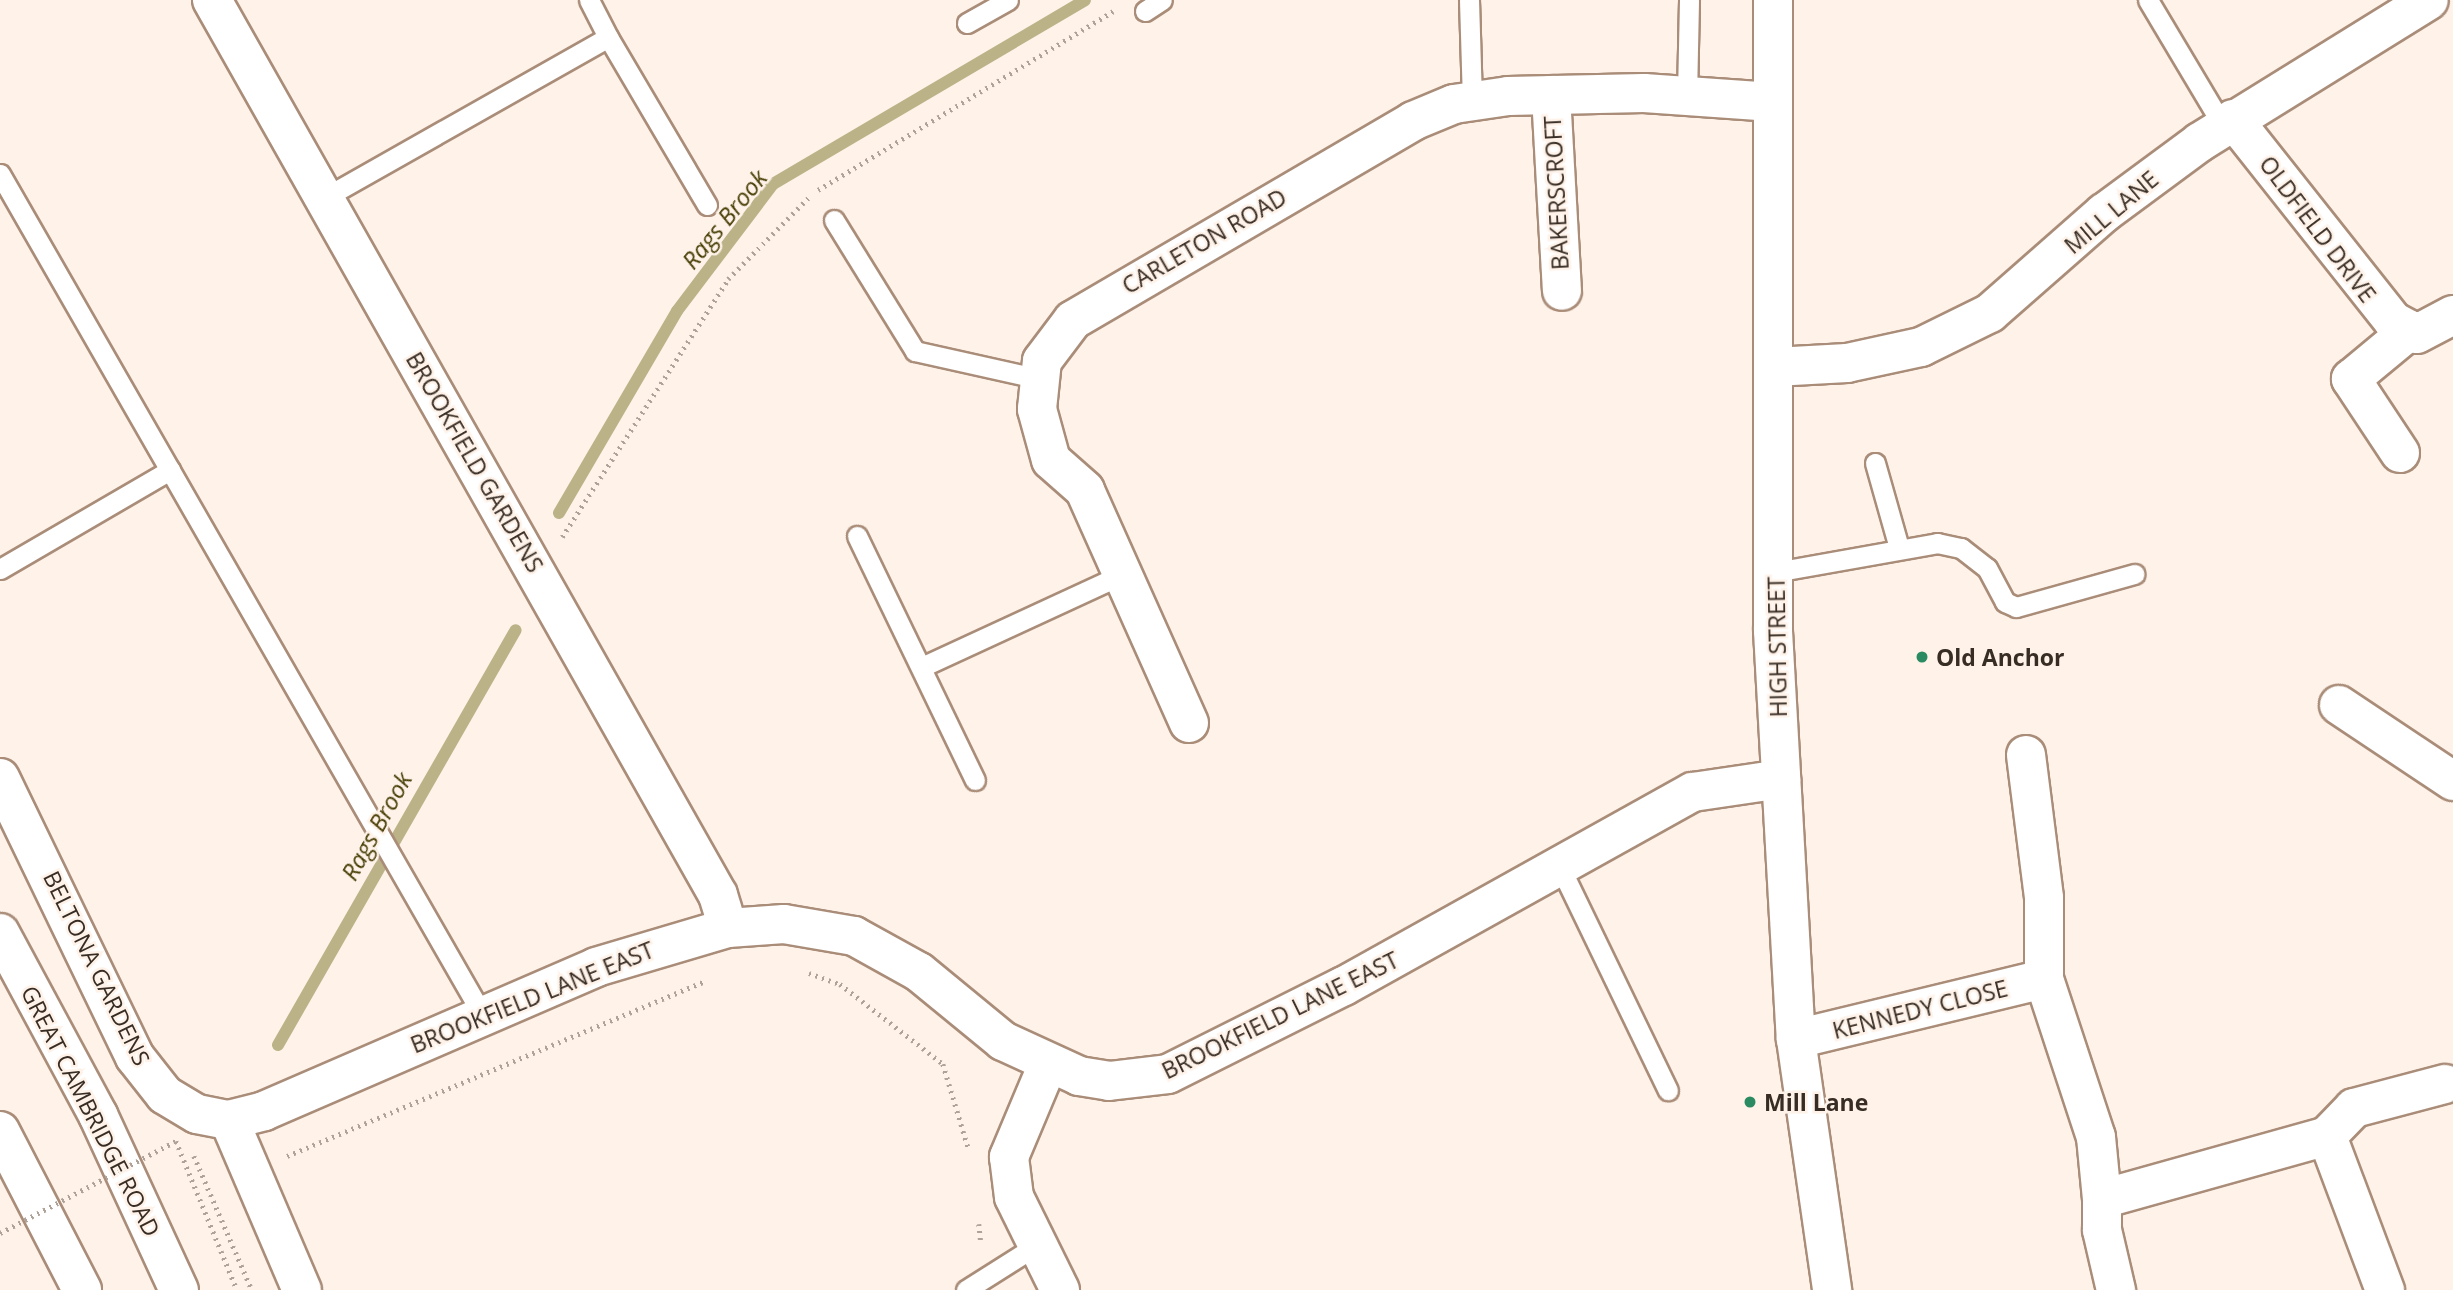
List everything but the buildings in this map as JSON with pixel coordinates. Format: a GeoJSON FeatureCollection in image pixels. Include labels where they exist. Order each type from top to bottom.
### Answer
{"type":"FeatureCollection","features":[{"type":"Feature","properties":{"kind":"main road","name":"BROOKFIELD GARDENS"},"geometry":{"type":"LineString","coordinates":[[212,0],[538,572],[718,895],[728,928]]}},
{"type":"Feature","properties":{"kind":"main road","name":"HIGH STREET"},"geometry":{"type":"LineString","coordinates":[[1773,0],[1775,572],[1781,779],[1796,1039],[1832,1290]]}},
{"type":"Feature","properties":{"kind":"main road","name":"MILL LANE"},"geometry":{"type":"LineString","coordinates":[[1774,367],[1847,363],[1921,346],[1990,313],[2104,213],[2228,123],[2429,0]]}},
{"type":"Feature","properties":{"kind":"main road","name":"CARLETON ROAD"},"geometry":{"type":"LineString","coordinates":[[1189,723],[1085,490],[1051,460],[1037,409],[1042,360],[1073,320],[1105,298],[1413,121],[1472,102],[1551,95],[1687,96],[1773,102]]}},
{"type":"Feature","properties":{"kind":"main road","name":"BAKERSCROFT"},"geometry":{"type":"LineString","coordinates":[[1551,95],[1562,291]]}},
{"type":"Feature","properties":{"kind":"main road","name":"OLDFIELD DRIVE"},"geometry":{"type":"LineString","coordinates":[[2228,123],[2371,300],[2410,330]]}},
{"type":"Feature","properties":{"kind":"main road"},"geometry":{"type":"LineString","coordinates":[[2400,453],[2351,379],[2410,330],[2417,334],[2453,315]]}},
{"type":"Feature","properties":{"kind":"main road"},"geometry":{"type":"LineString","coordinates":[[2339,705],[2453,781]]}},
{"type":"Feature","properties":{"kind":"main road"},"geometry":{"type":"LineString","coordinates":[[2026,755],[2044,898],[2044,979],[2096,1137],[2102,1230],[2116,1290]]}},
{"type":"Feature","properties":{"kind":"main road","name":"BELTONA GARDENS"},"geometry":{"type":"LineString","coordinates":[[0,778],[135,1057],[164,1095],[213,1117]]}},
{"type":"Feature","properties":{"kind":"main road","name":"BROOKFIELD LANE EAST"},"geometry":{"type":"LineString","coordinates":[[213,1117],[264,1111],[482,1014],[596,967],[728,928],[784,924],[854,936],[919,972],[1003,1041],[1048,1064],[1108,1081],[1168,1074],[1560,867],[1693,792],[1781,779]]}},
{"type":"Feature","properties":{"kind":"main road","name":"GREAT CAMBRIDGE ROAD"},"geometry":{"type":"LineString","coordinates":[[0,933],[98,1115],[179,1290]]}},
{"type":"Feature","properties":{"kind":"main road","name":"KENNEDY CLOSE"},"geometry":{"type":"LineString","coordinates":[[1796,1039],[2044,979]]}},
{"type":"Feature","properties":{"kind":"main road"},"geometry":{"type":"LineString","coordinates":[[1048,1064],[1009,1157],[1014,1197],[1060,1290]]}},
{"type":"Feature","properties":{"kind":"main road"},"geometry":{"type":"LineString","coordinates":[[2102,1199],[2327,1136],[2354,1108],[2445,1084]]}},
{"type":"Feature","properties":{"kind":"main road"},"geometry":{"type":"LineString","coordinates":[[213,1117],[251,1172],[302,1290]]}},
{"type":"Feature","properties":{"kind":"main road"},"geometry":{"type":"LineString","coordinates":[[0,1131],[82,1290]]}},
{"type":"Feature","properties":{"kind":"main road"},"geometry":{"type":"LineString","coordinates":[[2327,1136],[2385,1290]]}},
{"type":"Feature","properties":{"kind":"lane"},"geometry":{"type":"LineString","coordinates":[[589,0],[707,205]]}},
{"type":"Feature","properties":{"kind":"lane"},"geometry":{"type":"LineString","coordinates":[[967,23],[1008,0]]}},
{"type":"Feature","properties":{"kind":"lane"},"geometry":{"type":"LineString","coordinates":[[1145,11],[1162,0]]}},
{"type":"Feature","properties":{"kind":"lane"},"geometry":{"type":"LineString","coordinates":[[1469,0],[1472,102]]}},
{"type":"Feature","properties":{"kind":"lane"},"geometry":{"type":"LineString","coordinates":[[1687,96],[1689,0]]}},
{"type":"Feature","properties":{"kind":"lane"},"geometry":{"type":"LineString","coordinates":[[2148,0],[2228,123]]}},
{"type":"Feature","properties":{"kind":"lane"},"geometry":{"type":"LineString","coordinates":[[324,198],[608,37]]}},
{"type":"Feature","properties":{"kind":"lane"},"geometry":{"type":"LineString","coordinates":[[0,174],[376,829],[401,865],[482,1014]]}},
{"type":"Feature","properties":{"kind":"lane"},"geometry":{"type":"LineString","coordinates":[[834,220],[915,351],[1040,379]]}},
{"type":"Feature","properties":{"kind":"lane"},"geometry":{"type":"LineString","coordinates":[[1875,463],[1899,548]]}},
{"type":"Feature","properties":{"kind":"lane"},"geometry":{"type":"LineString","coordinates":[[0,569],[170,470]]}},
{"type":"Feature","properties":{"kind":"lane"},"geometry":{"type":"LineString","coordinates":[[857,537],[924,666],[975,779]]}},
{"type":"Feature","properties":{"kind":"lane"},"geometry":{"type":"LineString","coordinates":[[1775,572],[1937,543],[1961,548],[1987,568],[2005,601],[2016,607],[2134,574]]}},
{"type":"Feature","properties":{"kind":"lane"},"geometry":{"type":"LineString","coordinates":[[924,666],[1123,574]]}},
{"type":"Feature","properties":{"kind":"lane"},"geometry":{"type":"LineString","coordinates":[[1560,867],[1668,1090]]}},
{"type":"Feature","properties":{"kind":"lane"},"geometry":{"type":"LineString","coordinates":[[966,1290],[1037,1245]]}},
{"type":"Feature","properties":{"kind":"path"},"geometry":{"type":"LineString","coordinates":[[538,572],[706,311],[792,208],[1120,7]]}},
{"type":"Feature","properties":{"kind":"path"},"geometry":{"type":"LineString","coordinates":[[803,972],[840,984],[943,1064],[970,1156]]}},
{"type":"Feature","properties":{"kind":"path"},"geometry":{"type":"LineString","coordinates":[[251,1172],[713,978]]}},
{"type":"Feature","properties":{"kind":"path"},"geometry":{"type":"LineString","coordinates":[[213,1117],[188,1141],[252,1290]]}},
{"type":"Feature","properties":{"kind":"path"},"geometry":{"type":"LineString","coordinates":[[0,1233],[176,1141],[237,1290]]}},
{"type":"Feature","properties":{"kind":"path"},"geometry":{"type":"LineString","coordinates":[[978,1220],[992,1273]]}},
{"type":"Feature","properties":{"kind":"waterway","name":"Rags Brook"},"geometry":{"type":"LineString","coordinates":[[559,513],[677,311],[773,184],[1085,0]]}},
{"type":"Feature","properties":{"kind":"waterway","name":"Rags Brook"},"geometry":{"type":"LineString","coordinates":[[278,1045],[516,630]]}},
{"type":"Feature","properties":{"kind":"place","name":"Old Anchor"},"geometry":{"type":"Point","coordinates":[1922,657]}},
{"type":"Feature","properties":{"kind":"place","name":"Mill Lane"},"geometry":{"type":"Point","coordinates":[1750,1102]}}]}
